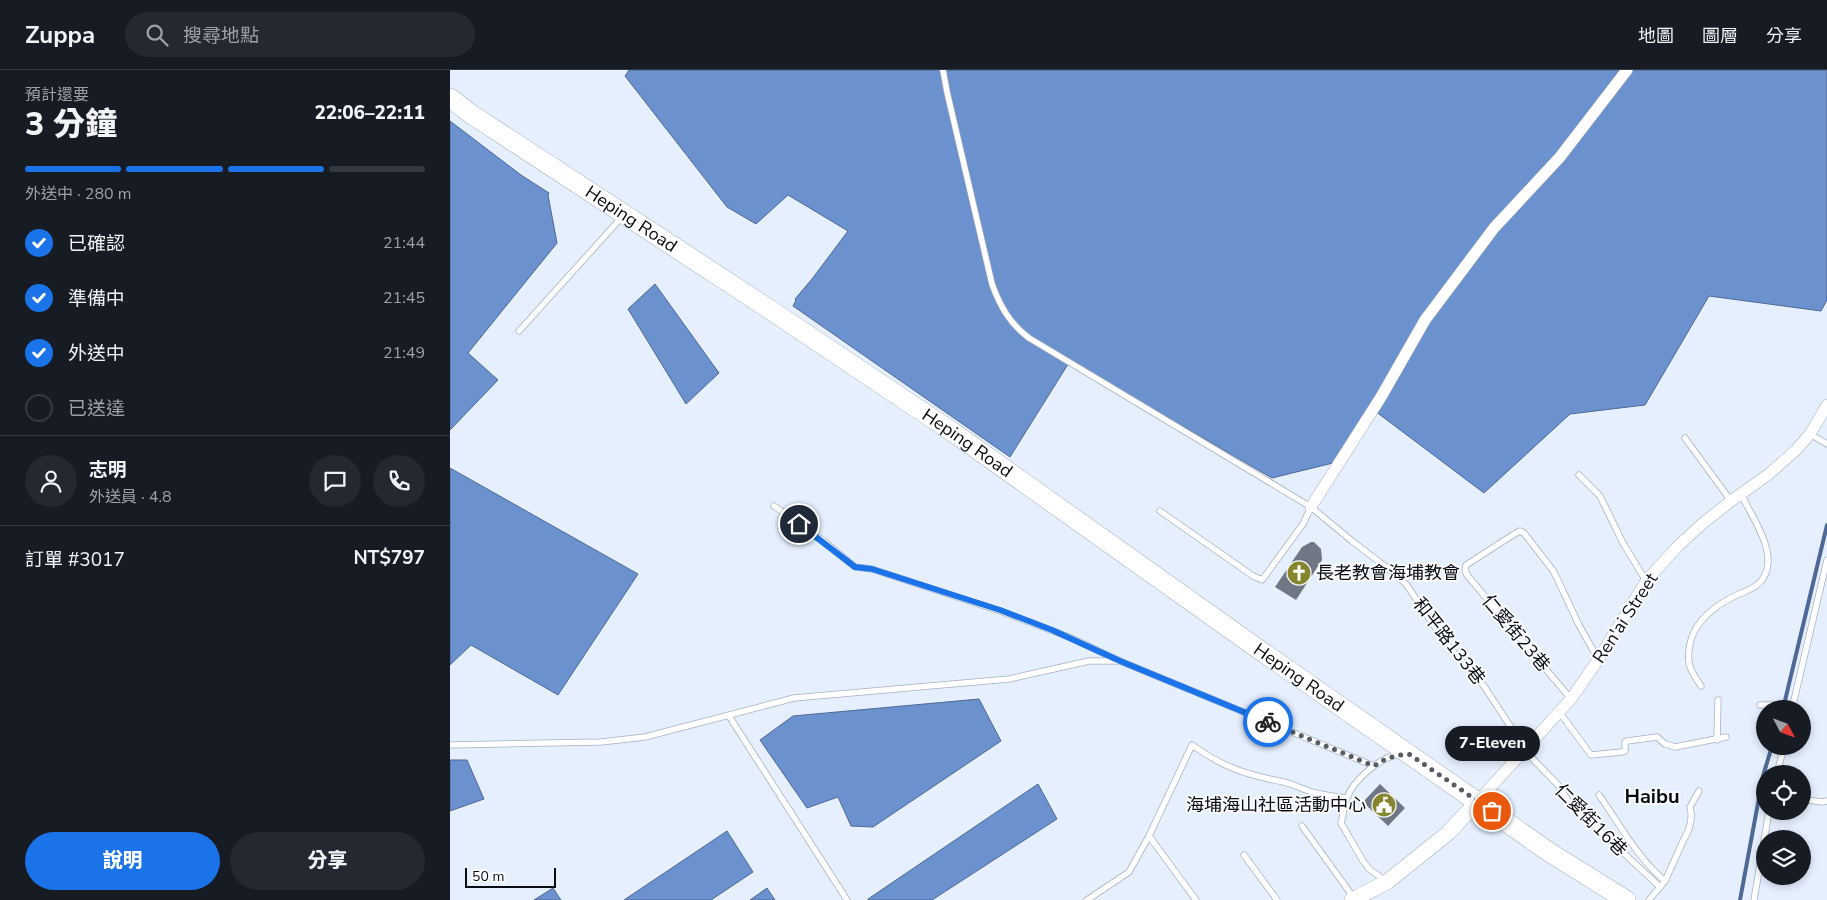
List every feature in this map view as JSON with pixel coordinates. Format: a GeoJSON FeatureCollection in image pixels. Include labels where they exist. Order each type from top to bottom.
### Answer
{"type":"FeatureCollection","features":[{"type":"Feature","properties":{"kind":"main road","name":"Heping Road"},"geometry":{"type":"LineString","coordinates":[[450,98],[471,114],[626,214],[954,433],[1549,852],[1622,899]]}},
{"type":"Feature","properties":{"kind":"street"},"geometry":{"type":"LineString","coordinates":[[1311,507],[1381,397],[1425,320],[1494,228],[1560,157],[1627,70]]}},
{"type":"Feature","properties":{"kind":"street","name":"Ren'ai Street"},"geometry":{"type":"LineString","coordinates":[[1478,801],[1571,699],[1598,660],[1646,581],[1678,547],[1731,501],[1769,474],[1797,449],[1810,434],[1827,405]]}},
{"type":"Feature","properties":{"kind":"street"},"geometry":{"type":"LineString","coordinates":[[1353,899],[1387,882],[1448,833],[1478,801]]}},
{"type":"Feature","properties":{"kind":"lane","name":"和平路133巷"},"geometry":{"type":"LineString","coordinates":[[943,70],[992,284],[998,302],[1009,320],[1029,338],[1311,507],[1396,574],[1406,584],[1446,642],[1484,686],[1526,749]]}},
{"type":"Feature","properties":{"kind":"lane"},"geometry":{"type":"LineString","coordinates":[[519,331],[626,214]]}},
{"type":"Feature","properties":{"kind":"lane"},"geometry":{"type":"LineString","coordinates":[[1810,434],[1827,444]]}},
{"type":"Feature","properties":{"kind":"lane"},"geometry":{"type":"LineString","coordinates":[[1685,438],[1731,501]]}},
{"type":"Feature","properties":{"kind":"lane"},"geometry":{"type":"LineString","coordinates":[[1579,475],[1600,496],[1623,543],[1646,581]]}},
{"type":"Feature","properties":{"kind":"lane"},"geometry":{"type":"LineString","coordinates":[[1701,686],[1689,670],[1687,656],[1694,630],[1710,612],[1728,599],[1758,585],[1766,575],[1769,562],[1764,539],[1741,494]]}},
{"type":"Feature","properties":{"kind":"lane"},"geometry":{"type":"LineString","coordinates":[[774,506],[825,542],[855,567],[872,569],[1000,610],[1069,637],[1120,661],[1374,766]]}},
{"type":"Feature","properties":{"kind":"lane"},"geometry":{"type":"LineString","coordinates":[[1160,511],[1253,576],[1262,580],[1303,524],[1311,507]]}},
{"type":"Feature","properties":{"kind":"lane","name":"仁愛街23巷"},"geometry":{"type":"LineString","coordinates":[[1571,699],[1467,575],[1464,570],[1466,565],[1516,533],[1520,531],[1524,533],[1554,572],[1598,660]]}},
{"type":"Feature","properties":{"kind":"lane"},"geometry":{"type":"LineString","coordinates":[[1793,700],[1827,560]]}},
{"type":"Feature","properties":{"kind":"lane"},"geometry":{"type":"LineString","coordinates":[[450,745],[601,742],[645,737],[794,698],[1010,679],[1090,661],[1120,661]]}},
{"type":"Feature","properties":{"kind":"lane"},"geometry":{"type":"LineString","coordinates":[[1716,740],[1718,700]]}},
{"type":"Feature","properties":{"kind":"lane"},"geometry":{"type":"LineString","coordinates":[[1560,713],[1591,755],[1625,751],[1625,742],[1627,741],[1657,737],[1665,744],[1675,747],[1726,737]]}},
{"type":"Feature","properties":{"kind":"lane"},"geometry":{"type":"LineString","coordinates":[[729,716],[847,900]]}},
{"type":"Feature","properties":{"kind":"lane"},"geometry":{"type":"LineString","coordinates":[[1087,900],[1129,872],[1192,745],[1211,759],[1234,770],[1267,780],[1285,782],[1310,792],[1347,798]]}},
{"type":"Feature","properties":{"kind":"lane","name":"仁愛街16巷"},"geometry":{"type":"LineString","coordinates":[[1526,749],[1558,785],[1569,802],[1578,808],[1586,818],[1660,888]]}},
{"type":"Feature","properties":{"kind":"lane"},"geometry":{"type":"LineString","coordinates":[[1387,882],[1363,861],[1341,823],[1347,798],[1359,781],[1384,759],[1395,755],[1409,754]]}},
{"type":"Feature","properties":{"kind":"lane"},"geometry":{"type":"LineString","coordinates":[[1649,900],[1665,881],[1688,833],[1692,815],[1690,807],[1698,791]]}},
{"type":"Feature","properties":{"kind":"lane"},"geometry":{"type":"LineString","coordinates":[[1599,795],[1630,841],[1654,872],[1665,881]]}},
{"type":"Feature","properties":{"kind":"lane"},"geometry":{"type":"LineString","coordinates":[[1811,800],[1827,801]]}},
{"type":"Feature","properties":{"kind":"lane"},"geometry":{"type":"LineString","coordinates":[[1754,900],[1767,820]]}},
{"type":"Feature","properties":{"kind":"lane"},"geometry":{"type":"LineString","coordinates":[[1302,826],[1353,899]]}},
{"type":"Feature","properties":{"kind":"lane"},"geometry":{"type":"LineString","coordinates":[[1148,836],[1196,900]]}},
{"type":"Feature","properties":{"kind":"lane"},"geometry":{"type":"LineString","coordinates":[[1244,855],[1277,900]]}},
{"type":"Feature","properties":{"kind":"water"},"geometry":{"type":"Polygon","coordinates":[[[629,70],[1827,70],[1827,300],[1821,311],[1709,296],[1645,405],[1570,414],[1484,493],[1371,408],[1333,463],[1272,478],[1070,361],[1010,457],[793,306],[795,299],[848,231],[788,195],[756,224],[727,207],[625,76],[629,70]]]}},
{"type":"Feature","properties":{"kind":"water"},"geometry":{"type":"Polygon","coordinates":[[[450,121],[521,175],[549,193],[557,243],[468,353],[498,380],[450,430],[450,121]]]}},
{"type":"Feature","properties":{"kind":"water"},"geometry":{"type":"Polygon","coordinates":[[[655,284],[719,373],[686,404],[628,309],[655,284]]]}},
{"type":"Feature","properties":{"kind":"water"},"geometry":{"type":"Polygon","coordinates":[[[450,468],[638,574],[558,695],[471,645],[450,665],[450,468]]]}},
{"type":"Feature","properties":{"kind":"water"},"geometry":{"type":"Polygon","coordinates":[[[979,699],[1001,741],[873,827],[851,826],[838,797],[807,808],[760,740],[793,716],[979,699]]]}},
{"type":"Feature","properties":{"kind":"water"},"geometry":{"type":"Polygon","coordinates":[[[450,760],[467,760],[484,799],[450,811],[450,760]]]}},
{"type":"Feature","properties":{"kind":"water"},"geometry":{"type":"Polygon","coordinates":[[[1038,784],[1057,819],[932,900],[868,900],[868,899],[1038,784]]]}},
{"type":"Feature","properties":{"kind":"water"},"geometry":{"type":"Polygon","coordinates":[[[727,831],[753,872],[711,900],[624,900],[727,831]]]}},
{"type":"Feature","properties":{"kind":"water"},"geometry":{"type":"Polygon","coordinates":[[[553,888],[561,900],[534,900],[553,888]]]}},
{"type":"Feature","properties":{"kind":"water"},"geometry":{"type":"Polygon","coordinates":[[[767,888],[775,900],[750,900],[767,888]]]}},
{"type":"Feature","properties":{"kind":"building","name":"長老教會海埔教會"},"geometry":{"type":"Polygon","coordinates":[[[1314,542],[1321,549],[1322,560],[1296,600],[1275,587],[1302,547],[1314,542]]]}},
{"type":"Feature","properties":{"kind":"building","name":"海埔海山社區活動中心"},"geometry":{"type":"Polygon","coordinates":[[[1380,784],[1405,808],[1388,826],[1363,802],[1380,784]]]}},
{"type":"Feature","properties":{"kind":"waterway"},"geometry":{"type":"LineString","coordinates":[[1785,700],[1827,525]]}},
{"type":"Feature","properties":{"kind":"waterway"},"geometry":{"type":"LineString","coordinates":[[1740,900],[1763,776],[1769,755]]}},
{"type":"Feature","properties":{"kind":"way so far"},"geometry":{"type":"LineString","coordinates":[[1268,722],[1374,766],[1384,759],[1395,755],[1409,754],[1492,811]]}},
{"type":"Feature","properties":{"kind":"place","name":"長老教會海埔教會"},"geometry":{"type":"Point","coordinates":[1299,573]}},
{"type":"Feature","properties":{"kind":"place","name":"海埔海山社區活動中心"},"geometry":{"type":"Point","coordinates":[1384,805]}},
{"type":"Feature","properties":{"kind":"place","name":"7-Eleven"},"geometry":{"type":"Point","coordinates":[1492,811]}},
{"type":"Feature","properties":{"kind":"district","name":"Haibu"},"geometry":{"type":"Point","coordinates":[1652,796]}},
{"type":"Feature","properties":{"kind":"route"},"geometry":{"type":"LineString","coordinates":[[799,524],[825,542],[855,567],[872,569],[1000,610],[1069,637],[1120,661],[1268,722]]}}]}
